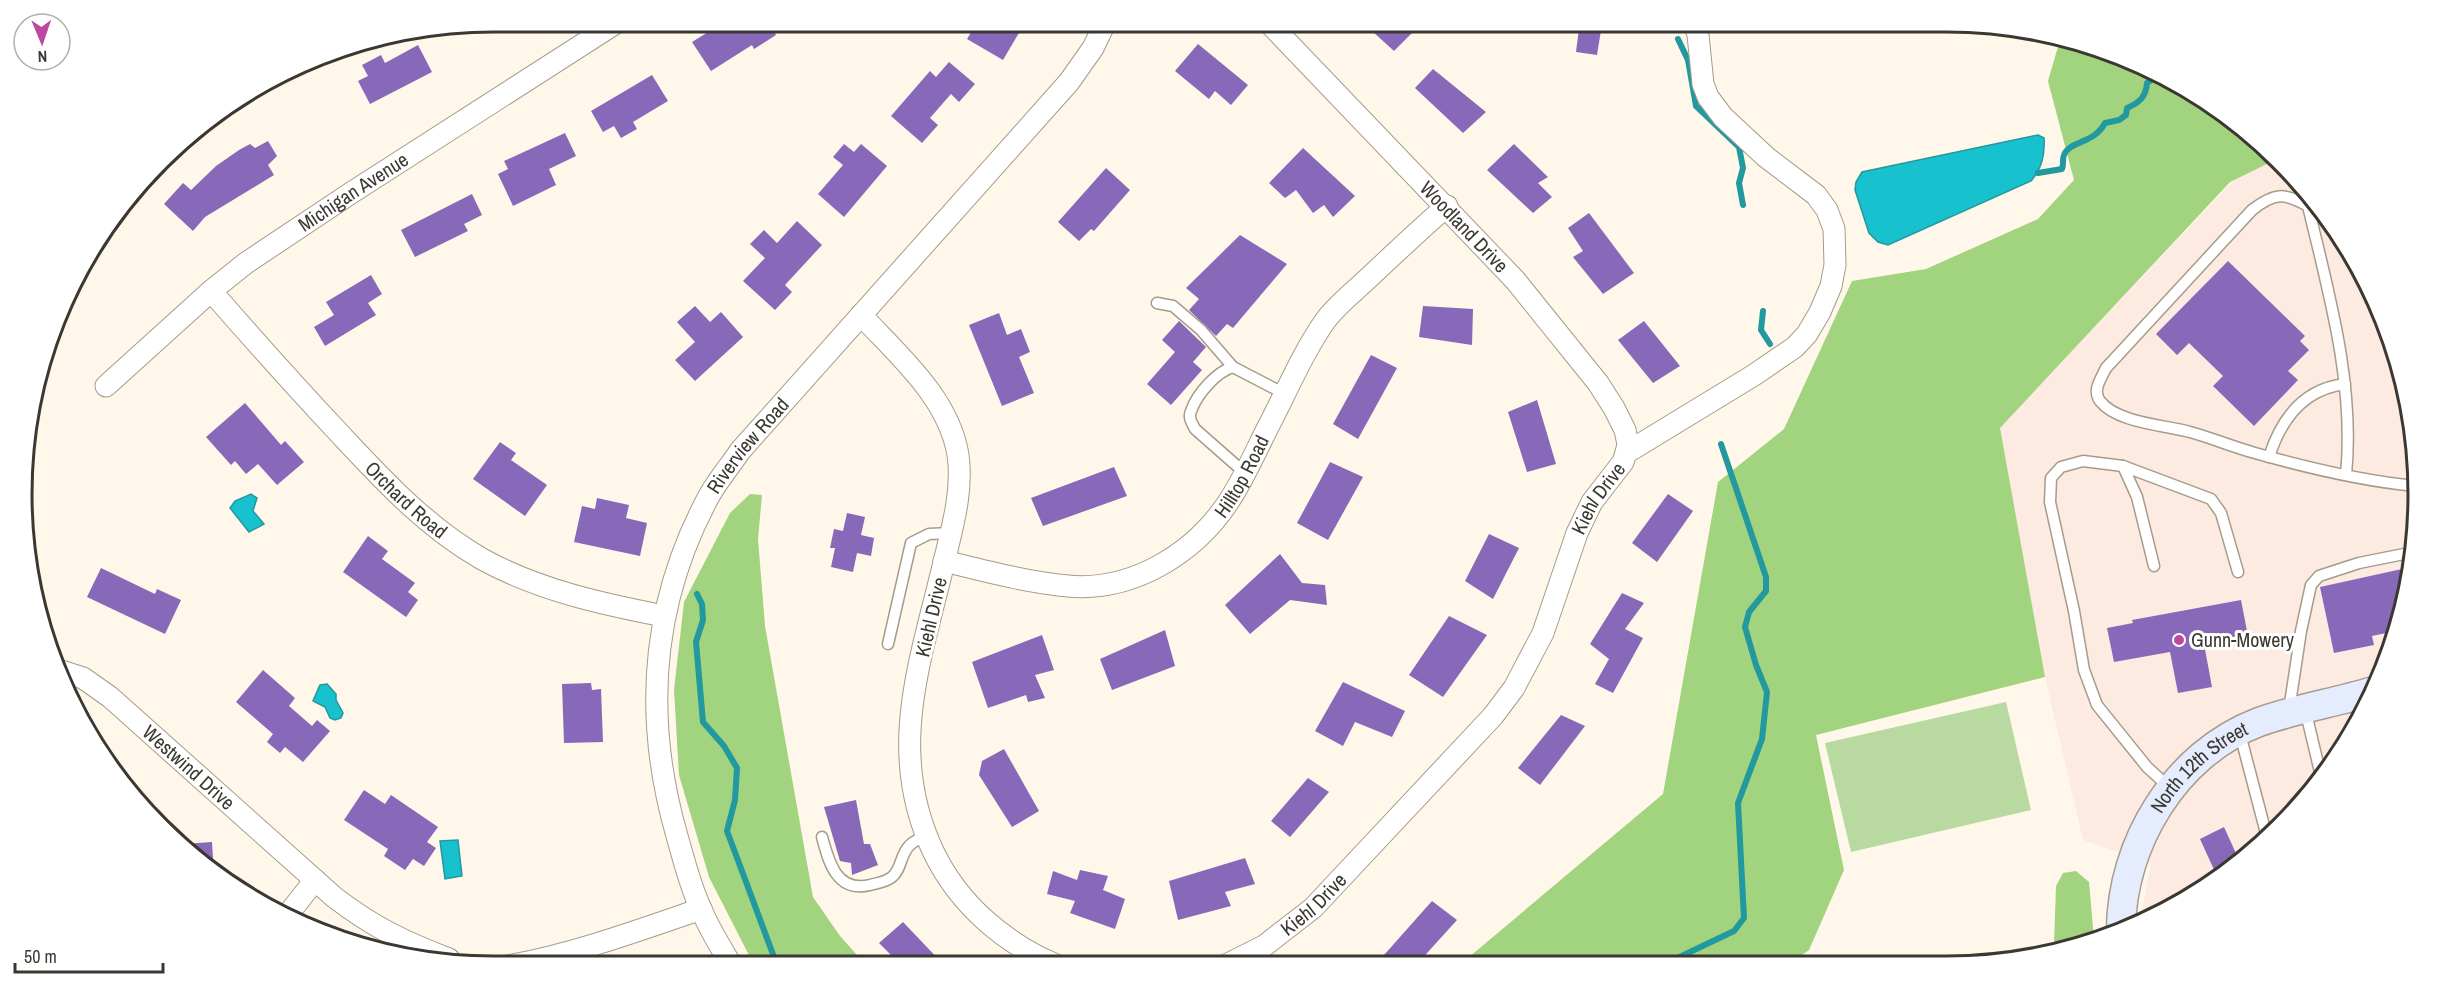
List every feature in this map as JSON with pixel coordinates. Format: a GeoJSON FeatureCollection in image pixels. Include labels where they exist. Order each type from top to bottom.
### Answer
{"type":"FeatureCollection","features":[{"type":"Feature","properties":{"kind":"main road","name":"North 12th Street"},"geometry":{"type":"LineString","coordinates":[[2121,920],[2122,900],[2131,863],[2147,825],[2171,789],[2205,756],[2239,731],[2296,711],[2361,695]]}},
{"type":"Feature","properties":{"kind":"street","name":"Michigan Avenue"},"geometry":{"type":"LineString","coordinates":[[106,386],[211,291],[246,263],[602,32]]}},
{"type":"Feature","properties":{"kind":"street","name":"Riverview Road"},"geometry":{"type":"LineString","coordinates":[[726,956],[701,909],[670,813],[657,739],[655,697],[658,654],[674,576],[710,494],[740,451],[1069,82],[1093,48],[1101,32]]}},
{"type":"Feature","properties":{"kind":"street","name":"Woodland Drive"},"geometry":{"type":"LineString","coordinates":[[1278,32],[1447,206],[1515,280],[1598,383],[1625,430],[1628,444],[1626,453]]}},
{"type":"Feature","properties":{"kind":"street","name":"Kiehl Drive"},"geometry":{"type":"LineString","coordinates":[[1244,956],[1264,946],[1319,903],[1493,716],[1514,688],[1544,633],[1577,533],[1592,502],[1623,462],[1626,453],[1795,347],[1807,334],[1820,312],[1831,286],[1835,265],[1834,229],[1827,210],[1816,195],[1766,157],[1723,117],[1707,97],[1696,32]]}},
{"type":"Feature","properties":{"kind":"street","name":"Hilltop Road"},"geometry":{"type":"LineString","coordinates":[[944,561],[1006,576],[1070,586],[1125,580],[1144,574],[1171,560],[1193,543],[1229,501],[1301,361],[1325,321],[1447,206]]}},
{"type":"Feature","properties":{"kind":"street","name":"Orchard Road"},"geometry":{"type":"LineString","coordinates":[[211,291],[280,370],[397,495],[456,543],[485,560],[552,589],[601,604],[664,616]]}},
{"type":"Feature","properties":{"kind":"street","name":"Kiehl Drive"},"geometry":{"type":"LineString","coordinates":[[861,315],[924,384],[940,407],[953,435],[958,455],[959,484],[951,533],[911,706],[908,730],[910,779],[926,836],[942,869],[955,889],[978,914],[1010,940],[1035,956]]}},
{"type":"Feature","properties":{"kind":"street","name":"Westwind Drive"},"geometry":{"type":"LineString","coordinates":[[68,673],[83,678],[110,697],[315,880],[362,918],[381,930],[433,952]]}},
{"type":"Feature","properties":{"kind":"street"},"geometry":{"type":"LineString","coordinates":[[292,909],[315,880]]}},
{"type":"Feature","properties":{"kind":"street"},"geometry":{"type":"LineString","coordinates":[[557,956],[606,942],[701,909]]}},
{"type":"Feature","properties":{"kind":"lane"},"geometry":{"type":"LineString","coordinates":[[2306,205],[2291,196],[2274,196],[2252,210],[2106,368],[2097,386],[2097,395],[2112,412],[2130,419],[2189,432],[2269,457],[2374,482],[2408,485]]}},
{"type":"Feature","properties":{"kind":"lane"},"geometry":{"type":"LineString","coordinates":[[2308,208],[2345,384],[2349,444],[2346,475]]}},
{"type":"Feature","properties":{"kind":"lane"},"geometry":{"type":"LineString","coordinates":[[1157,303],[1173,306],[1201,330],[1233,367],[1285,394]]}},
{"type":"Feature","properties":{"kind":"lane"},"geometry":{"type":"LineString","coordinates":[[1233,367],[1222,370],[1213,377],[1190,412],[1190,420],[1195,429],[1245,473]]}},
{"type":"Feature","properties":{"kind":"lane"},"geometry":{"type":"LineString","coordinates":[[2269,457],[2282,423],[2300,402],[2325,388],[2345,384]]}},
{"type":"Feature","properties":{"kind":"lane"},"geometry":{"type":"LineString","coordinates":[[2171,789],[2147,766],[2097,705],[2084,670],[2074,611],[2050,502],[2051,478],[2061,467],[2083,461],[2122,466],[2211,499],[2221,513],[2238,572]]}},
{"type":"Feature","properties":{"kind":"lane"},"geometry":{"type":"LineString","coordinates":[[2122,466],[2138,497],[2154,566]]}},
{"type":"Feature","properties":{"kind":"lane"},"geometry":{"type":"LineString","coordinates":[[888,644],[911,543],[929,534],[951,533]]}},
{"type":"Feature","properties":{"kind":"lane"},"geometry":{"type":"LineString","coordinates":[[2318,767],[2296,711],[2301,631],[2312,585],[2319,576],[2359,563],[2404,554]]}},
{"type":"Feature","properties":{"kind":"lane"},"geometry":{"type":"LineString","coordinates":[[2239,731],[2264,827]]}},
{"type":"Feature","properties":{"kind":"lane"},"geometry":{"type":"LineString","coordinates":[[822,837],[830,866],[840,880],[849,886],[863,887],[884,882],[893,877],[910,845],[926,836]]}},
{"type":"Feature","properties":{"kind":"shaded area"},"geometry":{"type":"Polygon","coordinates":[[[2258,154],[2312,212],[2346,263],[2372,317],[2392,374],[2399,403],[2407,463],[2407,524],[2399,584],[2392,613],[2360,698],[2330,750],[2312,775],[2272,820],[2250,841],[2202,878],[2143,911],[2151,863],[2083,840],[2045,677],[2000,428],[2258,154]]]}},
{"type":"Feature","properties":{"kind":"green space"},"geometry":{"type":"Polygon","coordinates":[[[2058,45],[2094,56],[2150,79],[2202,109],[2227,127],[2268,163],[2230,182],[2000,428],[2045,677],[1816,735],[1844,870],[1809,950],[1800,956],[1470,956],[1663,794],[1718,482],[1784,429],[1852,281],[1926,269],[2038,219],[2074,180],[2048,81],[2058,45]]]}},
{"type":"Feature","properties":{"kind":"green space"},"geometry":{"type":"Polygon","coordinates":[[[750,494],[762,495],[758,539],[765,626],[813,897],[840,936],[858,956],[749,956],[709,877],[679,775],[674,690],[684,602],[730,513],[750,494]]]}},
{"type":"Feature","properties":{"kind":"green space"},"geometry":{"type":"Polygon","coordinates":[[[2006,702],[2031,810],[1851,852],[1825,743],[2006,702]]]}},
{"type":"Feature","properties":{"kind":"green space"},"geometry":{"type":"Polygon","coordinates":[[[2076,871],[2089,882],[2093,931],[2054,943],[2056,886],[2063,873],[2076,871]]]}},
{"type":"Feature","properties":{"kind":"water"},"geometry":{"type":"Polygon","coordinates":[[[2038,135],[2044,138],[2044,150],[2038,171],[2031,181],[1888,245],[1878,242],[1869,233],[1855,190],[1856,182],[1862,172],[2038,135]]]}},
{"type":"Feature","properties":{"kind":"water"},"geometry":{"type":"Polygon","coordinates":[[[251,494],[257,498],[253,511],[264,524],[249,532],[230,508],[235,501],[251,494]]]}},
{"type":"Feature","properties":{"kind":"water"},"geometry":{"type":"Polygon","coordinates":[[[327,684],[336,694],[336,700],[343,713],[341,718],[335,720],[330,718],[325,707],[313,701],[320,685],[327,684]]]}},
{"type":"Feature","properties":{"kind":"water"},"geometry":{"type":"Polygon","coordinates":[[[458,840],[462,876],[445,879],[440,841],[458,840]]]}},
{"type":"Feature","properties":{"kind":"building"},"geometry":{"type":"Polygon","coordinates":[[[708,32],[774,32],[776,35],[754,49],[752,45],[711,71],[692,42],[708,32]]]}},
{"type":"Feature","properties":{"kind":"building"},"geometry":{"type":"Polygon","coordinates":[[[971,32],[1020,32],[1003,60],[967,39],[971,32]]]}},
{"type":"Feature","properties":{"kind":"building"},"geometry":{"type":"Polygon","coordinates":[[[1373,32],[1413,32],[1394,51],[1373,32]]]}},
{"type":"Feature","properties":{"kind":"building"},"geometry":{"type":"Polygon","coordinates":[[[1579,32],[1601,32],[1597,55],[1576,52],[1579,32]]]}},
{"type":"Feature","properties":{"kind":"building"},"geometry":{"type":"Polygon","coordinates":[[[1198,44],[1248,85],[1231,105],[1215,91],[1209,99],[1175,71],[1198,44]]]}},
{"type":"Feature","properties":{"kind":"building"},"geometry":{"type":"Polygon","coordinates":[[[418,45],[432,72],[370,104],[358,81],[368,76],[362,65],[381,55],[385,63],[418,45]]]}},
{"type":"Feature","properties":{"kind":"building"},"geometry":{"type":"Polygon","coordinates":[[[949,62],[975,84],[959,102],[951,94],[930,118],[938,125],[922,143],[891,116],[930,71],[936,77],[949,62]]]}},
{"type":"Feature","properties":{"kind":"building"},"geometry":{"type":"Polygon","coordinates":[[[1433,69],[1486,112],[1463,133],[1415,88],[1433,69]]]}},
{"type":"Feature","properties":{"kind":"building"},"geometry":{"type":"Polygon","coordinates":[[[652,75],[668,101],[633,122],[637,129],[621,138],[614,126],[603,132],[591,111],[652,75]]]}},
{"type":"Feature","properties":{"kind":"building"},"geometry":{"type":"Polygon","coordinates":[[[565,133],[576,156],[549,169],[556,185],[513,206],[498,174],[508,169],[504,161],[565,133]]]}},
{"type":"Feature","properties":{"kind":"building"},"geometry":{"type":"Polygon","coordinates":[[[268,141],[277,156],[268,165],[274,175],[205,217],[193,231],[164,204],[183,183],[191,190],[216,166],[239,150],[250,144],[255,148],[268,141]]]}},
{"type":"Feature","properties":{"kind":"building"},"geometry":{"type":"Polygon","coordinates":[[[844,144],[854,152],[861,144],[887,166],[844,217],[818,194],[843,165],[833,157],[844,144]]]}},
{"type":"Feature","properties":{"kind":"building"},"geometry":{"type":"Polygon","coordinates":[[[1514,144],[1548,177],[1538,183],[1552,197],[1533,213],[1487,170],[1514,144]]]}},
{"type":"Feature","properties":{"kind":"building"},"geometry":{"type":"Polygon","coordinates":[[[1303,148],[1355,196],[1333,217],[1324,205],[1313,213],[1296,190],[1285,198],[1269,183],[1303,148]]]}},
{"type":"Feature","properties":{"kind":"building"},"geometry":{"type":"Polygon","coordinates":[[[1106,168],[1130,190],[1094,231],[1091,229],[1079,241],[1058,222],[1106,168]]]}},
{"type":"Feature","properties":{"kind":"building"},"geometry":{"type":"Polygon","coordinates":[[[472,194],[482,215],[464,224],[468,231],[415,257],[401,230],[472,194]]]}},
{"type":"Feature","properties":{"kind":"building"},"geometry":{"type":"Polygon","coordinates":[[[1589,213],[1634,273],[1603,294],[1573,257],[1583,251],[1568,228],[1589,213]]]}},
{"type":"Feature","properties":{"kind":"building"},"geometry":{"type":"Polygon","coordinates":[[[797,221],[822,245],[785,285],[792,292],[775,310],[743,281],[765,258],[750,244],[764,230],[777,243],[797,221]]]}},
{"type":"Feature","properties":{"kind":"building"},"geometry":{"type":"Polygon","coordinates":[[[1240,235],[1287,264],[1233,328],[1227,324],[1216,336],[1189,310],[1199,299],[1186,288],[1240,235]]]}},
{"type":"Feature","properties":{"kind":"building"},"geometry":{"type":"Polygon","coordinates":[[[2228,261],[2305,336],[2300,341],[2309,350],[2288,371],[2298,380],[2254,426],[2213,386],[2223,376],[2189,343],[2177,355],[2156,334],[2228,261]]]}},
{"type":"Feature","properties":{"kind":"building"},"geometry":{"type":"Polygon","coordinates":[[[371,275],[382,294],[368,303],[376,315],[325,346],[314,327],[334,315],[326,302],[371,275]]]}},
{"type":"Feature","properties":{"kind":"building"},"geometry":{"type":"Polygon","coordinates":[[[695,306],[710,322],[721,312],[743,337],[695,381],[675,360],[695,342],[677,322],[695,306]]]}},
{"type":"Feature","properties":{"kind":"building"},"geometry":{"type":"Polygon","coordinates":[[[1423,306],[1473,309],[1472,345],[1419,337],[1423,306]]]}},
{"type":"Feature","properties":{"kind":"building"},"geometry":{"type":"Polygon","coordinates":[[[999,313],[1007,335],[1021,329],[1030,352],[1019,357],[1034,393],[1002,406],[969,325],[999,313]]]}},
{"type":"Feature","properties":{"kind":"building"},"geometry":{"type":"Polygon","coordinates":[[[1179,321],[1206,347],[1193,362],[1202,370],[1171,405],[1147,384],[1175,352],[1162,340],[1179,321]]]}},
{"type":"Feature","properties":{"kind":"building"},"geometry":{"type":"Polygon","coordinates":[[[1644,321],[1680,366],[1653,383],[1618,340],[1644,321]]]}},
{"type":"Feature","properties":{"kind":"building"},"geometry":{"type":"Polygon","coordinates":[[[1371,355],[1397,368],[1358,439],[1333,424],[1371,355]]]}},
{"type":"Feature","properties":{"kind":"building"},"geometry":{"type":"Polygon","coordinates":[[[1537,400],[1556,464],[1527,472],[1508,412],[1537,400]]]}},
{"type":"Feature","properties":{"kind":"building"},"geometry":{"type":"Polygon","coordinates":[[[245,403],[281,445],[285,441],[304,462],[277,485],[258,464],[246,474],[235,461],[231,465],[206,437],[245,403]]]}},
{"type":"Feature","properties":{"kind":"building"},"geometry":{"type":"Polygon","coordinates":[[[500,442],[516,453],[511,460],[547,485],[525,516],[473,479],[500,442]]]}},
{"type":"Feature","properties":{"kind":"building"},"geometry":{"type":"Polygon","coordinates":[[[1330,462],[1363,477],[1328,540],[1297,523],[1330,462]]]}},
{"type":"Feature","properties":{"kind":"building"},"geometry":{"type":"Polygon","coordinates":[[[1114,467],[1127,496],[1043,526],[1031,498],[1114,467]]]}},
{"type":"Feature","properties":{"kind":"building"},"geometry":{"type":"Polygon","coordinates":[[[1668,494],[1693,511],[1657,562],[1632,543],[1668,494]]]}},
{"type":"Feature","properties":{"kind":"building"},"geometry":{"type":"Polygon","coordinates":[[[597,498],[629,505],[626,518],[647,523],[640,556],[574,542],[582,506],[595,509],[597,498]]]}},
{"type":"Feature","properties":{"kind":"building"},"geometry":{"type":"Polygon","coordinates":[[[847,513],[865,517],[861,535],[874,538],[871,556],[857,553],[853,572],[831,567],[835,548],[830,548],[834,529],[843,531],[847,513]]]}},
{"type":"Feature","properties":{"kind":"building"},"geometry":{"type":"Polygon","coordinates":[[[1489,534],[1519,548],[1493,599],[1465,581],[1489,534]]]}},
{"type":"Feature","properties":{"kind":"building"},"geometry":{"type":"Polygon","coordinates":[[[368,536],[388,551],[382,559],[415,583],[408,592],[418,600],[406,617],[343,572],[368,536]]]}},
{"type":"Feature","properties":{"kind":"building"},"geometry":{"type":"Polygon","coordinates":[[[1280,554],[1302,583],[1325,585],[1327,605],[1290,600],[1250,634],[1225,605],[1280,554]]]}},
{"type":"Feature","properties":{"kind":"building"},"geometry":{"type":"Polygon","coordinates":[[[101,568],[155,594],[157,589],[181,600],[165,634],[87,597],[101,568]]]}},
{"type":"Feature","properties":{"kind":"building"},"geometry":{"type":"Polygon","coordinates":[[[2401,569],[2386,633],[2372,636],[2374,645],[2334,653],[2320,587],[2401,569]]]}},
{"type":"Feature","properties":{"kind":"building"},"geometry":{"type":"Polygon","coordinates":[[[1622,593],[1644,603],[1625,629],[1643,638],[1613,693],[1595,684],[1609,659],[1590,644],[1622,593]]]}},
{"type":"Feature","properties":{"kind":"building"},"geometry":{"type":"Polygon","coordinates":[[[2241,600],[2248,636],[2204,644],[2212,687],[2178,693],[2170,652],[2114,662],[2107,628],[2133,623],[2132,620],[2241,600]]]}},
{"type":"Feature","properties":{"kind":"building"},"geometry":{"type":"Polygon","coordinates":[[[1449,616],[1487,635],[1443,697],[1409,675],[1449,616]]]}},
{"type":"Feature","properties":{"kind":"building"},"geometry":{"type":"Polygon","coordinates":[[[1165,630],[1175,666],[1112,690],[1100,659],[1165,630]]]}},
{"type":"Feature","properties":{"kind":"building"},"geometry":{"type":"Polygon","coordinates":[[[1042,635],[1054,670],[1035,675],[1045,698],[1028,702],[1026,695],[988,708],[972,662],[1042,635]]]}},
{"type":"Feature","properties":{"kind":"building"},"geometry":{"type":"Polygon","coordinates":[[[263,670],[295,698],[289,706],[312,726],[317,720],[330,731],[303,762],[285,747],[280,753],[267,742],[273,734],[236,702],[263,670]]]}},
{"type":"Feature","properties":{"kind":"building"},"geometry":{"type":"Polygon","coordinates":[[[1343,682],[1405,711],[1392,737],[1355,722],[1343,746],[1315,731],[1343,682]]]}},
{"type":"Feature","properties":{"kind":"building"},"geometry":{"type":"Polygon","coordinates":[[[591,683],[592,690],[601,689],[603,742],[564,743],[562,684],[591,683]]]}},
{"type":"Feature","properties":{"kind":"building"},"geometry":{"type":"Polygon","coordinates":[[[1561,715],[1585,726],[1540,785],[1518,768],[1561,715]]]}},
{"type":"Feature","properties":{"kind":"building"},"geometry":{"type":"Polygon","coordinates":[[[1004,749],[1039,811],[1012,827],[979,775],[982,761],[1004,749]]]}},
{"type":"Feature","properties":{"kind":"building"},"geometry":{"type":"Polygon","coordinates":[[[1308,778],[1329,792],[1290,837],[1271,821],[1308,778]]]}},
{"type":"Feature","properties":{"kind":"building"},"geometry":{"type":"Polygon","coordinates":[[[364,790],[385,804],[391,795],[438,827],[427,842],[436,848],[424,866],[413,859],[405,870],[384,856],[388,849],[344,820],[364,790]]]}},
{"type":"Feature","properties":{"kind":"building"},"geometry":{"type":"Polygon","coordinates":[[[856,800],[864,844],[870,844],[878,865],[852,875],[851,863],[840,861],[824,807],[856,800]]]}},
{"type":"Feature","properties":{"kind":"building"},"geometry":{"type":"Polygon","coordinates":[[[2224,827],[2236,853],[2214,869],[2200,839],[2224,827]]]}},
{"type":"Feature","properties":{"kind":"building"},"geometry":{"type":"Polygon","coordinates":[[[212,842],[213,861],[212,860],[192,843],[212,842]]]}},
{"type":"Feature","properties":{"kind":"building"},"geometry":{"type":"Polygon","coordinates":[[[1245,858],[1255,884],[1225,892],[1231,906],[1178,920],[1169,881],[1245,858]]]}},
{"type":"Feature","properties":{"kind":"building"},"geometry":{"type":"Polygon","coordinates":[[[1080,870],[1108,876],[1103,890],[1125,899],[1115,929],[1070,913],[1075,901],[1047,894],[1053,871],[1077,880],[1080,870]]]}},
{"type":"Feature","properties":{"kind":"building"},"geometry":{"type":"Polygon","coordinates":[[[1432,901],[1457,920],[1424,956],[1383,956],[1432,901]]]}},
{"type":"Feature","properties":{"kind":"building"},"geometry":{"type":"Polygon","coordinates":[[[903,922],[935,956],[892,956],[879,943],[903,922]]]}},
{"type":"Feature","properties":{"kind":"waterway"},"geometry":{"type":"LineString","coordinates":[[1678,39],[1688,60],[1696,106],[1739,147],[1743,168],[1739,183],[1743,205]]}},
{"type":"Feature","properties":{"kind":"waterway"},"geometry":{"type":"LineString","coordinates":[[2038,173],[2062,169],[2063,157],[2067,150],[2094,135],[2105,123],[2119,120],[2126,115],[2127,108],[2138,102],[2143,96],[2147,83],[2152,80]]}},
{"type":"Feature","properties":{"kind":"waterway"},"geometry":{"type":"LineString","coordinates":[[1763,311],[1761,330],[1770,344]]}},
{"type":"Feature","properties":{"kind":"waterway"},"geometry":{"type":"LineString","coordinates":[[1682,956],[1734,931],[1744,918],[1738,803],[1762,739],[1767,692],[1745,627],[1749,612],[1766,591],[1766,577],[1721,444]]}},
{"type":"Feature","properties":{"kind":"waterway"},"geometry":{"type":"LineString","coordinates":[[697,594],[702,604],[703,620],[696,642],[703,722],[724,746],[737,768],[735,800],[727,831],[774,956]]}},
{"type":"Feature","properties":{"kind":"place","name":"Gunn-Mowery"},"geometry":{"type":"Point","coordinates":[2179,640]}}]}
